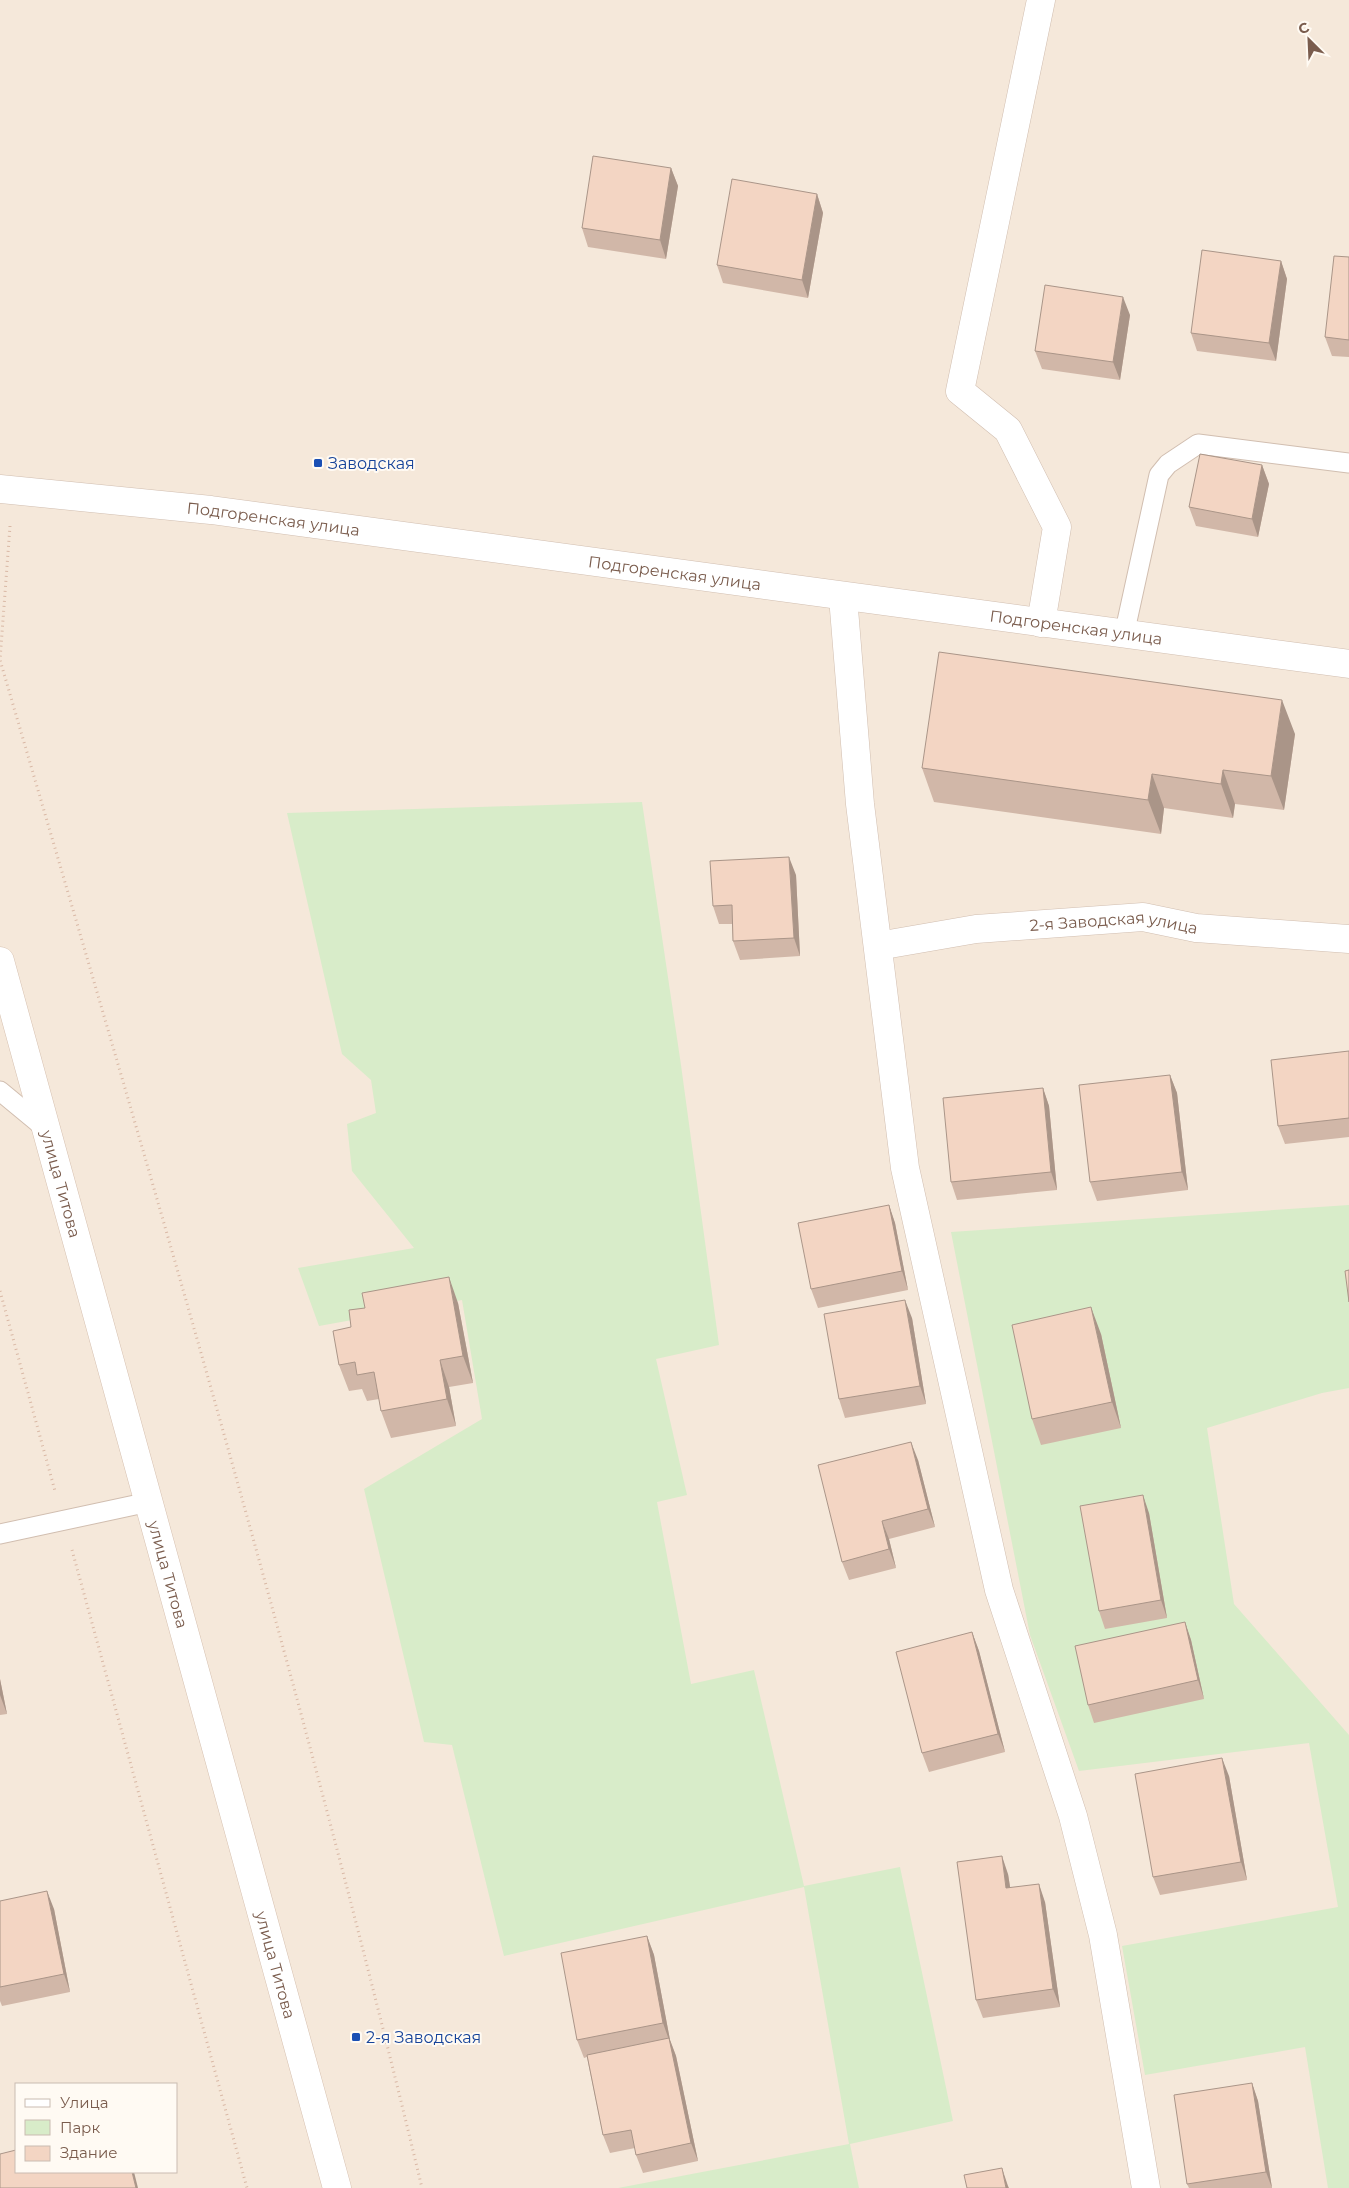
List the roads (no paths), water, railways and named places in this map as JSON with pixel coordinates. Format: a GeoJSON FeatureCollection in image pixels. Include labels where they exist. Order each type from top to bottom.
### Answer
{"type":"FeatureCollection","features":[{"type":"Feature","properties":{"kind":"street"},"geometry":{"type":"LineString","coordinates":[[1041,0],[960,391],[1008,430],[1057,527],[1041,623]]}},
{"type":"Feature","properties":{"kind":"street","name":"Подгоренская улица"},"geometry":{"type":"LineString","coordinates":[[6,490],[220,511],[843,597],[1349,664]]}},
{"type":"Feature","properties":{"kind":"street"},"geometry":{"type":"LineString","coordinates":[[843,597],[860,804],[904,1168],[1000,1590],[1073,1816],[1103,1935],[1146,2188]]}},
{"type":"Feature","properties":{"kind":"street","name":"2-я Заводская улица"},"geometry":{"type":"LineString","coordinates":[[878,946],[976,929],[1143,917],[1196,928],[1349,939]]}},
{"type":"Feature","properties":{"kind":"street","name":"улица Титова"},"geometry":{"type":"LineString","coordinates":[[0,961],[337,2188]]}},
{"type":"Feature","properties":{"kind":"lane"},"geometry":{"type":"LineString","coordinates":[[1124,634],[1159,475],[1168,464],[1198,444],[1349,463]]}},
{"type":"Feature","properties":{"kind":"lane"},"geometry":{"type":"LineString","coordinates":[[0,1091],[46,1129]]}},
{"type":"Feature","properties":{"kind":"lane"},"geometry":{"type":"LineString","coordinates":[[0,1534],[149,1502]]}},
{"type":"Feature","properties":{"kind":"place","name":"Заводская"},"geometry":{"type":"Point","coordinates":[318,463]}},
{"type":"Feature","properties":{"kind":"place","name":"2-я Заводская"},"geometry":{"type":"Point","coordinates":[356,2037]}}]}
